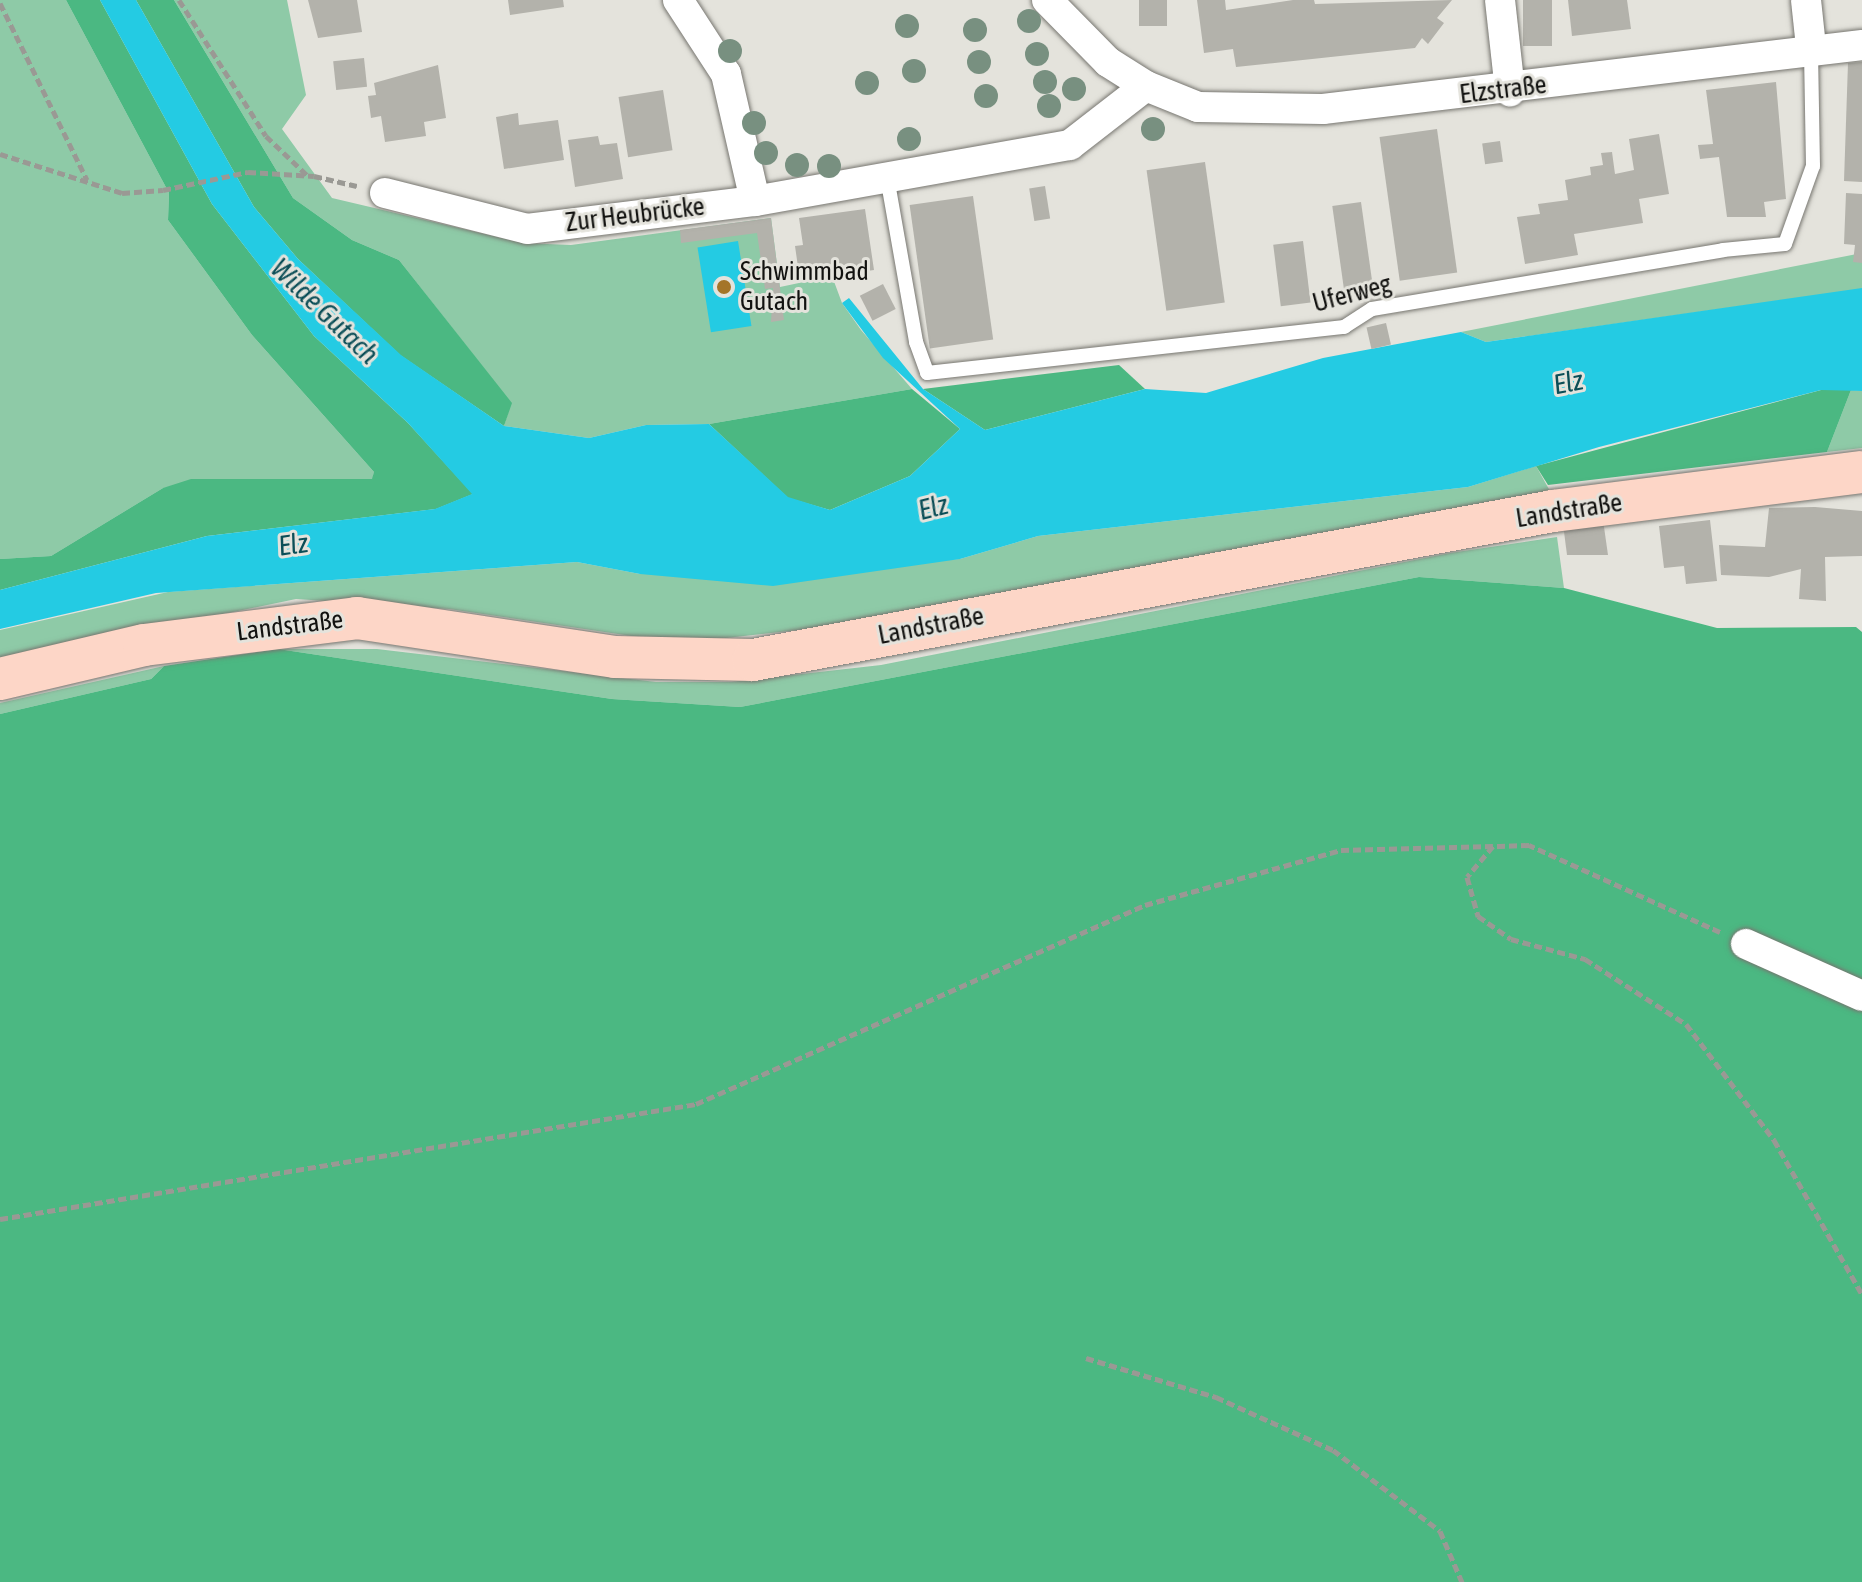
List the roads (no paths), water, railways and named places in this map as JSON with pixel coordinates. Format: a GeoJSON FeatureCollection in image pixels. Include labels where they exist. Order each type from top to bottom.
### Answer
{"type":"FeatureCollection","features":[{"type":"Feature","properties":{"kind":"street"},"geometry":{"type":"LineString","coordinates":[[678,0],[726,74],[755,201]]}},
{"type":"Feature","properties":{"kind":"street","name":"Elzstraße"},"geometry":{"type":"LineString","coordinates":[[1047,0],[1108,62],[1146,86],[1198,107],[1323,109],[1510,91],[1811,47],[1862,45]]}},
{"type":"Feature","properties":{"kind":"street"},"geometry":{"type":"LineString","coordinates":[[1500,0],[1510,91]]}},
{"type":"Feature","properties":{"kind":"street"},"geometry":{"type":"LineString","coordinates":[[1806,0],[1811,47]]}},
{"type":"Feature","properties":{"kind":"street"},"geometry":{"type":"LineString","coordinates":[[887,177],[1070,145],[1146,86]]}},
{"type":"Feature","properties":{"kind":"street","name":"Zur Heubrücke"},"geometry":{"type":"LineString","coordinates":[[385,193],[527,229],[755,201],[887,177]]}},
{"type":"Feature","properties":{"kind":"street","name":"Landstraße"},"geometry":{"type":"LineString","coordinates":[[0,679],[144,645],[357,618],[615,657],[753,660],[1553,511],[1862,472]]}},
{"type":"Feature","properties":{"kind":"street"},"geometry":{"type":"LineString","coordinates":[[1746,944],[1862,996]]}},
{"type":"Feature","properties":{"kind":"lane","name":"Uferweg"},"geometry":{"type":"LineString","coordinates":[[887,177],[916,342],[927,373],[1344,327],[1372,309],[1723,250],[1785,244],[1813,166],[1811,47]]}},
{"type":"Feature","properties":{"kind":"water"},"geometry":{"type":"Polygon","coordinates":[[[100,0],[136,0],[254,207],[298,259],[401,355],[504,426],[589,438],[646,425],[709,424],[788,497],[830,510],[910,476],[960,429],[883,358],[842,303],[849,298],[923,389],[985,430],[1145,389],[1206,393],[1323,358],[1461,332],[1486,342],[1862,288],[1862,391],[1821,390],[1599,447],[1468,487],[1038,536],[960,559],[773,586],[640,574],[577,562],[156,593],[0,629],[0,590],[207,536],[435,509],[472,494],[408,423],[314,336],[212,204],[100,0]]]}},
{"type":"Feature","properties":{"kind":"water","name":"Schwimmbad Gutach"},"geometry":{"type":"Polygon","coordinates":[[[738,241],[751,326],[711,332],[698,247],[738,241]]]}},
{"type":"Feature","properties":{"kind":"place","name":"Schwimmbad Gutach"},"geometry":{"type":"Point","coordinates":[724,287]}},
{"type":"Feature","properties":{"kind":"water label","name":"Wilde Gutach"},"geometry":{"type":"Point","coordinates":[325,311]}},
{"type":"Feature","properties":{"kind":"water label","name":"Elz"},"geometry":{"type":"Point","coordinates":[1568,382]}},
{"type":"Feature","properties":{"kind":"water label","name":"Elz"},"geometry":{"type":"Point","coordinates":[933,507]}},
{"type":"Feature","properties":{"kind":"water label","name":"Elz"},"geometry":{"type":"Point","coordinates":[293,544]}}]}
